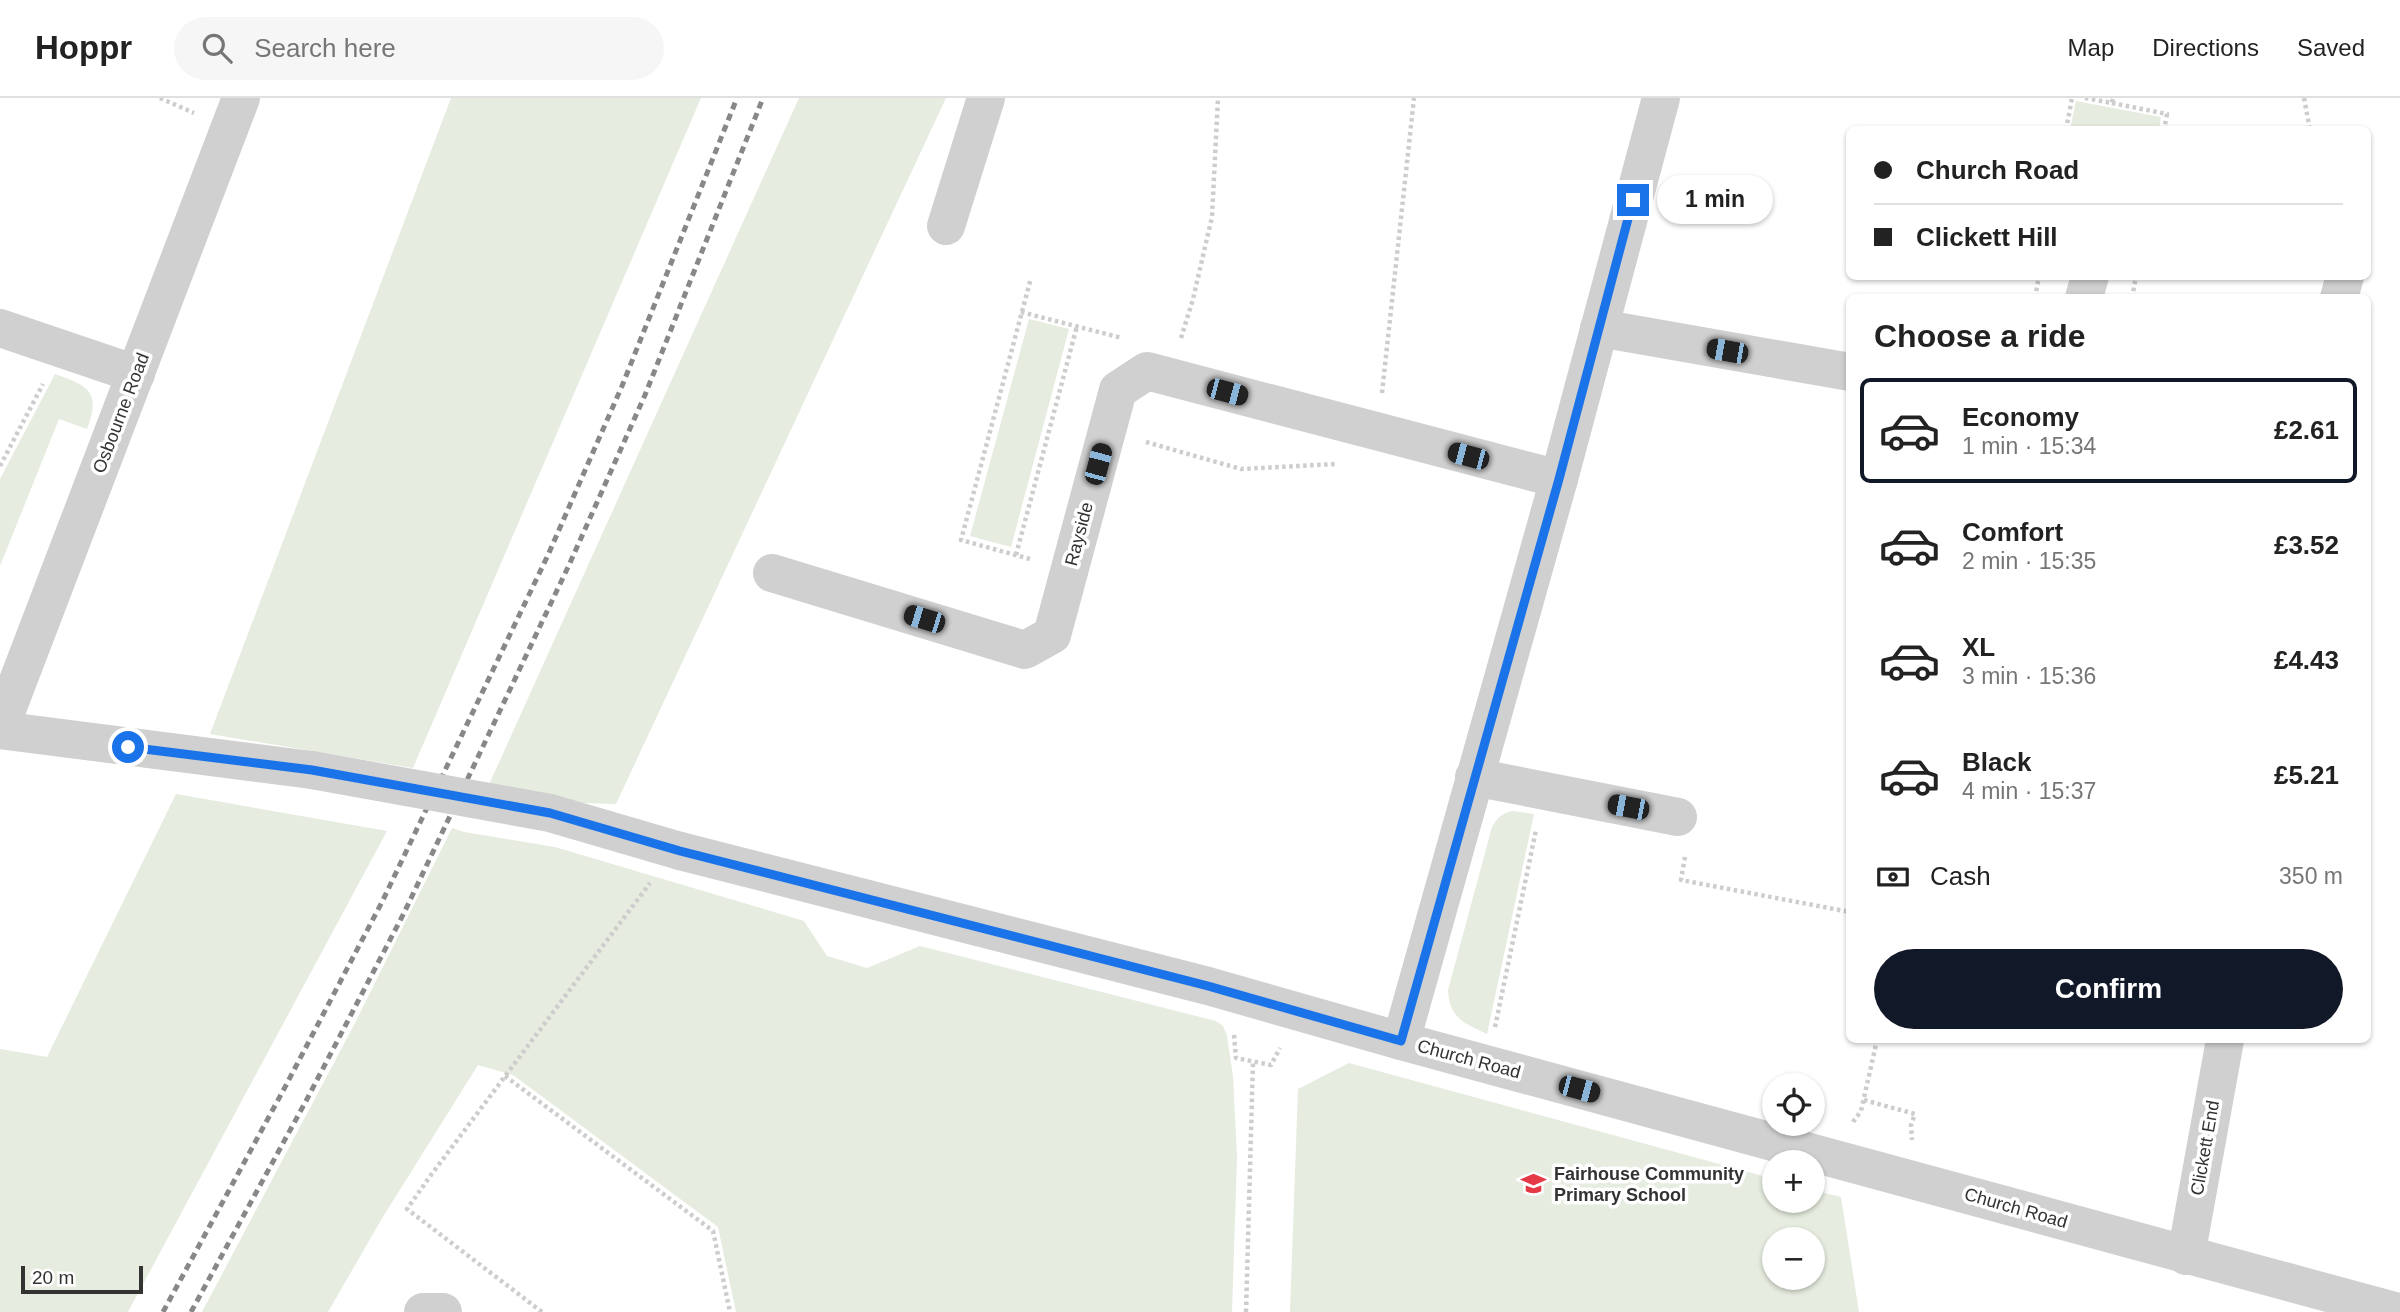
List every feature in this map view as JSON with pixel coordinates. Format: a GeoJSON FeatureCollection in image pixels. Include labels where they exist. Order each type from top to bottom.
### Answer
{"type":"FeatureCollection","features":[{"type":"Feature","properties":{"kind":"street"},"geometry":{"type":"LineString","coordinates":[[946,226],[986,98]]}},
{"type":"Feature","properties":{"kind":"street"},"geometry":{"type":"LineString","coordinates":[[1401,1041],[1559,479],[1661,98]]}},
{"type":"Feature","properties":{"kind":"street","name":"Osbourne Road"},"geometry":{"type":"LineString","coordinates":[[0,729],[136,374],[237,99]]}},
{"type":"Feature","properties":{"kind":"street"},"geometry":{"type":"LineString","coordinates":[[0,328],[136,374]]}},
{"type":"Feature","properties":{"kind":"street"},"geometry":{"type":"LineString","coordinates":[[1599,328],[1846,371]]}},
{"type":"Feature","properties":{"kind":"street","name":"Rayside"},"geometry":{"type":"LineString","coordinates":[[772,573],[1025,650],[1052,635],[1118,390],[1147,371],[1559,479]]}},
{"type":"Feature","properties":{"kind":"street","name":"Church Road"},"geometry":{"type":"LineString","coordinates":[[0,729],[312,770],[550,813],[680,851],[1208,986],[2398,1312]]}},
{"type":"Feature","properties":{"kind":"street"},"geometry":{"type":"LineString","coordinates":[[1474,777],[1678,817]]}},
{"type":"Feature","properties":{"kind":"street","name":"Clickett End"},"geometry":{"type":"LineString","coordinates":[[2186,1256],[2224,1043]]}},
{"type":"Feature","properties":{"kind":"street"},"geometry":{"type":"LineString","coordinates":[[424,1312],[443,1312]]}},
{"type":"Feature","properties":{"kind":"path"},"geometry":{"type":"LineString","coordinates":[[160,98],[191,110],[199,118]]}},
{"type":"Feature","properties":{"kind":"path"},"geometry":{"type":"LineString","coordinates":[[1180,342],[1212,217],[1218,98]]}},
{"type":"Feature","properties":{"kind":"path"},"geometry":{"type":"LineString","coordinates":[[1380,406],[1414,98]]}},
{"type":"Feature","properties":{"kind":"path"},"geometry":{"type":"LineString","coordinates":[[2067,126],[2072,98]]}},
{"type":"Feature","properties":{"kind":"path"},"geometry":{"type":"LineString","coordinates":[[2085,98],[2113,101],[2167,114],[2165,126]]}},
{"type":"Feature","properties":{"kind":"path"},"geometry":{"type":"LineString","coordinates":[[2304,98],[2309,126]]}},
{"type":"Feature","properties":{"kind":"path"},"geometry":{"type":"LineString","coordinates":[[1030,559],[961,540],[1031,278]]}},
{"type":"Feature","properties":{"kind":"path"},"geometry":{"type":"LineString","coordinates":[[1021,312],[1127,339]]}},
{"type":"Feature","properties":{"kind":"path"},"geometry":{"type":"LineString","coordinates":[[1016,555],[1077,326]]}},
{"type":"Feature","properties":{"kind":"path"},"geometry":{"type":"LineString","coordinates":[[1138,440],[1241,469],[1344,464]]}},
{"type":"Feature","properties":{"kind":"path"},"geometry":{"type":"LineString","coordinates":[[1494,1029],[1537,825]]}},
{"type":"Feature","properties":{"kind":"path"},"geometry":{"type":"LineString","coordinates":[[1686,854],[1681,880],[1846,911]]}},
{"type":"Feature","properties":{"kind":"path"},"geometry":{"type":"LineString","coordinates":[[542,1312],[407,1209],[654,879]]}},
{"type":"Feature","properties":{"kind":"path"},"geometry":{"type":"LineString","coordinates":[[1853,1123],[1861,1111],[1876,1043]]}},
{"type":"Feature","properties":{"kind":"path"},"geometry":{"type":"LineString","coordinates":[[1247,1312],[1253,1062]]}},
{"type":"Feature","properties":{"kind":"path"},"geometry":{"type":"LineString","coordinates":[[505,1076],[713,1231],[730,1312]]}},
{"type":"Feature","properties":{"kind":"path"},"geometry":{"type":"LineString","coordinates":[[1864,1100],[1914,1114],[1911,1138],[1916,1150]]}},
{"type":"Feature","properties":{"kind":"shaded area"},"geometry":{"type":"Polygon","coordinates":[[[451,98],[701,98],[413,768],[210,734],[451,98]]]}},
{"type":"Feature","properties":{"kind":"shaded area"},"geometry":{"type":"Polygon","coordinates":[[[799,98],[946,98],[616,804],[482,800],[799,98]]]}},
{"type":"Feature","properties":{"kind":"shaded area"},"geometry":{"type":"Polygon","coordinates":[[[2076,101],[2161,117],[2160,126],[2071,126],[2076,101]]]}},
{"type":"Feature","properties":{"kind":"shaded area"},"geometry":{"type":"Polygon","coordinates":[[[1029,319],[1069,329],[1011,547],[970,536],[1029,319]]]}},
{"type":"Feature","properties":{"kind":"shaded area"},"geometry":{"type":"Polygon","coordinates":[[[55,374],[76,382],[89,392],[93,406],[91,417],[87,429],[59,419],[0,566],[0,479],[55,374]]]}},
{"type":"Feature","properties":{"kind":"shaded area"},"geometry":{"type":"Polygon","coordinates":[[[176,794],[387,831],[128,1312],[0,1312],[0,1049],[47,1057],[176,794]]]}},
{"type":"Feature","properties":{"kind":"shaded area"},"geometry":{"type":"Polygon","coordinates":[[[1513,811],[1534,814],[1487,1034],[1465,1023],[1455,1014],[1448,990],[1492,827],[1501,816],[1513,811]]]}},
{"type":"Feature","properties":{"kind":"shaded area"},"geometry":{"type":"Polygon","coordinates":[[[452,828],[555,847],[804,921],[827,956],[867,968],[920,946],[1216,1021],[1223,1026],[1227,1036],[1233,1076],[1237,1157],[1232,1312],[736,1312],[718,1227],[513,1075],[478,1065],[381,1220],[328,1312],[202,1312],[356,1021],[452,828]]]}},
{"type":"Feature","properties":{"kind":"shaded area","name":"Fairhouse Community Primary School"},"geometry":{"type":"Polygon","coordinates":[[[1349,1063],[1762,1176],[1762,1213],[1825,1213],[1825,1193],[1841,1197],[1859,1312],[1290,1312],[1298,1089],[1349,1063]]]}},
{"type":"Feature","properties":{"kind":"railway"},"geometry":{"type":"LineString","coordinates":[[163,1312],[382,902],[548,555],[622,386],[737,98]]}},
{"type":"Feature","properties":{"kind":"railway"},"geometry":{"type":"LineString","coordinates":[[191,1312],[404,913],[569,565],[645,395],[763,98]]}},
{"type":"Feature","properties":{"kind":"place","name":"Fairhouse Community Primary School"},"geometry":{"type":"Point","coordinates":[1534,1184]}},
{"type":"Feature","properties":{"kind":"route"},"geometry":{"type":"LineString","coordinates":[[128,747],[312,770],[550,813],[680,851],[1208,986],[1401,1041],[1559,479],[1633,200]]}}]}
